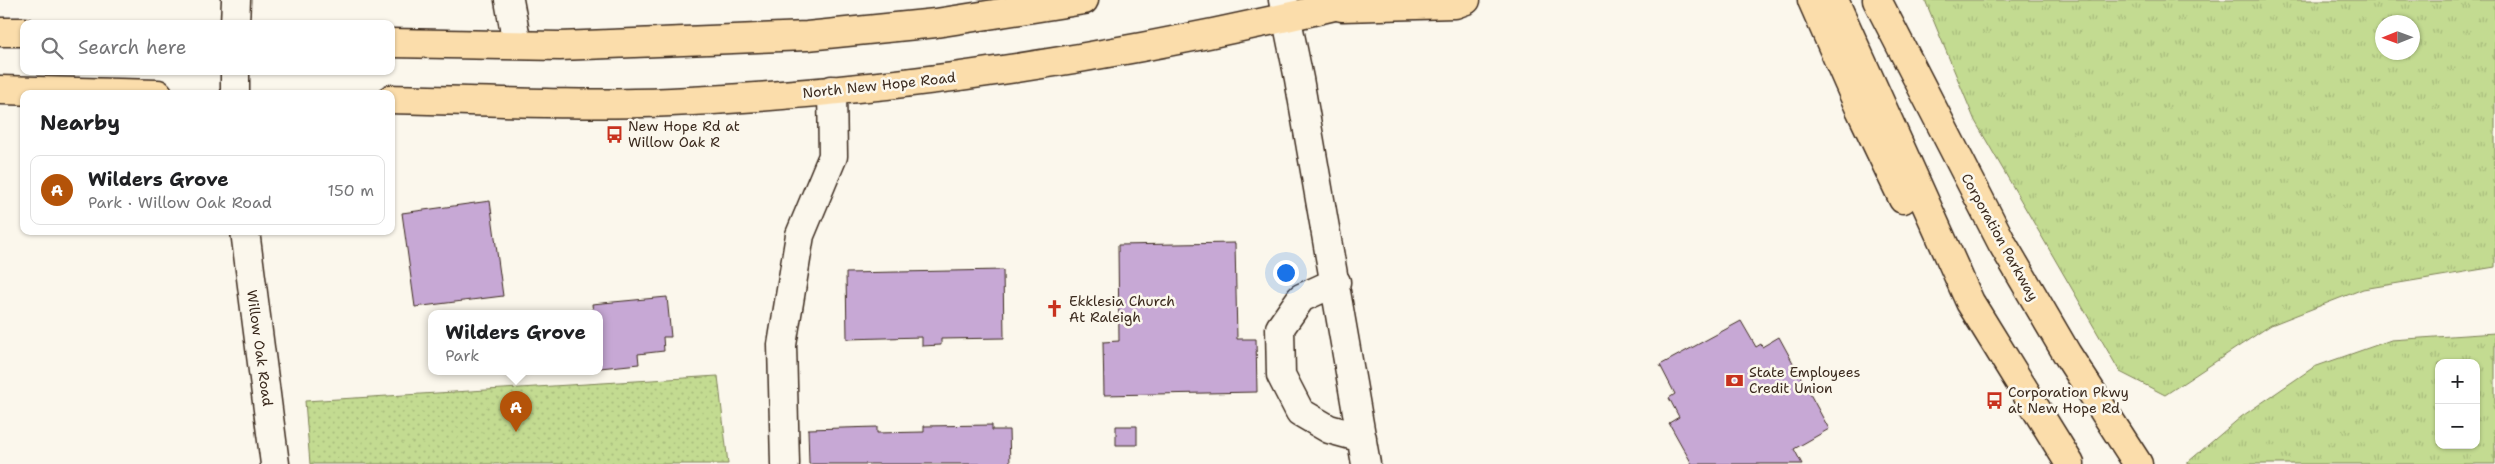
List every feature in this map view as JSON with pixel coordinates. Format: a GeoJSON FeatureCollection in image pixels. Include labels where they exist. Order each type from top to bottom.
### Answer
{"type":"FeatureCollection","features":[{"type":"Feature","properties":{"kind":"main road"},"geometry":{"type":"LineString","coordinates":[[395,43],[560,46],[621,45],[806,36],[936,22],[1084,0]]}},
{"type":"Feature","properties":{"kind":"main road","name":"North New Hope Road"},"geometry":{"type":"LineString","coordinates":[[395,99],[599,103],[670,102],[832,90],[1001,72],[1197,38],[1284,9],[1328,8],[1360,0]]}},
{"type":"Feature","properties":{"kind":"main road"},"geometry":{"type":"LineString","coordinates":[[1328,8],[1455,4],[1466,0]]}},
{"type":"Feature","properties":{"kind":"main road"},"geometry":{"type":"LineString","coordinates":[[1812,0],[1860,109],[1909,212],[1970,302],[2070,464]]}},
{"type":"Feature","properties":{"kind":"main road"},"geometry":{"type":"LineString","coordinates":[[1834,0],[1970,302]]}},
{"type":"Feature","properties":{"kind":"main road","name":"Corporation Parkway"},"geometry":{"type":"LineString","coordinates":[[1877,0],[2002,243],[2067,354],[2138,464]]}},
{"type":"Feature","properties":{"kind":"main road"},"geometry":{"type":"LineString","coordinates":[[0,32],[20,32]]}},
{"type":"Feature","properties":{"kind":"main road"},"geometry":{"type":"LineString","coordinates":[[0,90],[20,91]]}},
{"type":"Feature","properties":{"kind":"street"},"geometry":{"type":"LineString","coordinates":[[235,20],[236,0]]}},
{"type":"Feature","properties":{"kind":"street"},"geometry":{"type":"LineString","coordinates":[[509,0],[517,44]]}},
{"type":"Feature","properties":{"kind":"street"},"geometry":{"type":"LineString","coordinates":[[1284,9],[1336,282],[1364,451]]}},
{"type":"Feature","properties":{"kind":"street"},"geometry":{"type":"LineString","coordinates":[[234,90],[235,75]]}},
{"type":"Feature","properties":{"kind":"street"},"geometry":{"type":"LineString","coordinates":[[785,464],[782,346],[800,235],[833,156],[832,90]]}},
{"type":"Feature","properties":{"kind":"street","name":"Willow Oak Road"},"geometry":{"type":"LineString","coordinates":[[245,235],[275,464]]}},
{"type":"Feature","properties":{"kind":"street"},"geometry":{"type":"LineString","coordinates":[[1336,282],[1301,298],[1280,328],[1281,375],[1300,412],[1364,451]]}},
{"type":"Feature","properties":{"kind":"green space"},"geometry":{"type":"Polygon","coordinates":[[[1925,0],[2495,0],[2495,267],[2363,289],[2271,325],[2165,395],[2120,372],[1975,121],[1925,0]]]}},
{"type":"Feature","properties":{"kind":"green space"},"geometry":{"type":"Polygon","coordinates":[[[2495,333],[2495,464],[2188,464],[2241,417],[2314,367],[2391,340],[2495,333]]]}},
{"type":"Feature","properties":{"kind":"green space"},"geometry":{"type":"Polygon","coordinates":[[[718,376],[728,464],[310,464],[305,401],[718,376]]]}},
{"type":"Feature","properties":{"kind":"building"},"geometry":{"type":"Polygon","coordinates":[[[490,201],[503,296],[415,307],[402,213],[490,201]]]}},
{"type":"Feature","properties":{"kind":"building"},"geometry":{"type":"Polygon","coordinates":[[[1235,243],[1237,339],[1256,339],[1257,392],[1104,395],[1103,342],[1119,341],[1118,245],[1235,243]]]}},
{"type":"Feature","properties":{"kind":"building"},"geometry":{"type":"Polygon","coordinates":[[[1003,270],[1004,338],[941,339],[941,345],[922,346],[922,337],[847,339],[846,273],[1003,270]]]}},
{"type":"Feature","properties":{"kind":"building"},"geometry":{"type":"Polygon","coordinates":[[[667,297],[671,337],[663,337],[664,351],[638,354],[639,364],[603,368],[603,310],[593,310],[592,304],[667,297]]]}},
{"type":"Feature","properties":{"kind":"building","name":"State Employees Credit Union"},"geometry":{"type":"Polygon","coordinates":[[[1741,321],[1756,347],[1761,344],[1762,347],[1779,337],[1829,429],[1794,449],[1802,464],[1692,464],[1669,423],[1679,417],[1669,398],[1675,394],[1660,365],[1741,321]]]}},
{"type":"Feature","properties":{"kind":"building"},"geometry":{"type":"Polygon","coordinates":[[[992,425],[992,430],[1009,430],[1010,464],[809,464],[808,429],[877,427],[877,433],[924,432],[924,426],[992,425]]]}},
{"type":"Feature","properties":{"kind":"building"},"geometry":{"type":"Polygon","coordinates":[[[1116,426],[1137,426],[1137,445],[1116,445],[1116,426]]]}},
{"type":"Feature","properties":{"kind":"place","name":"New Hope Rd at Willow Oak R"},"geometry":{"type":"Point","coordinates":[614,134]}},
{"type":"Feature","properties":{"kind":"place","name":"Ekklesia Church At Raleigh"},"geometry":{"type":"Point","coordinates":[1055,309]}},
{"type":"Feature","properties":{"kind":"place","name":"State Employees Credit Union"},"geometry":{"type":"Point","coordinates":[1735,380]}},
{"type":"Feature","properties":{"kind":"place","name":"Corporation Pkwy at New Hope Rd"},"geometry":{"type":"Point","coordinates":[1994,400]}},
{"type":"Feature","properties":{"kind":"place","name":"Wilders Grove"},"geometry":{"type":"Point","coordinates":[516,432]}}]}
